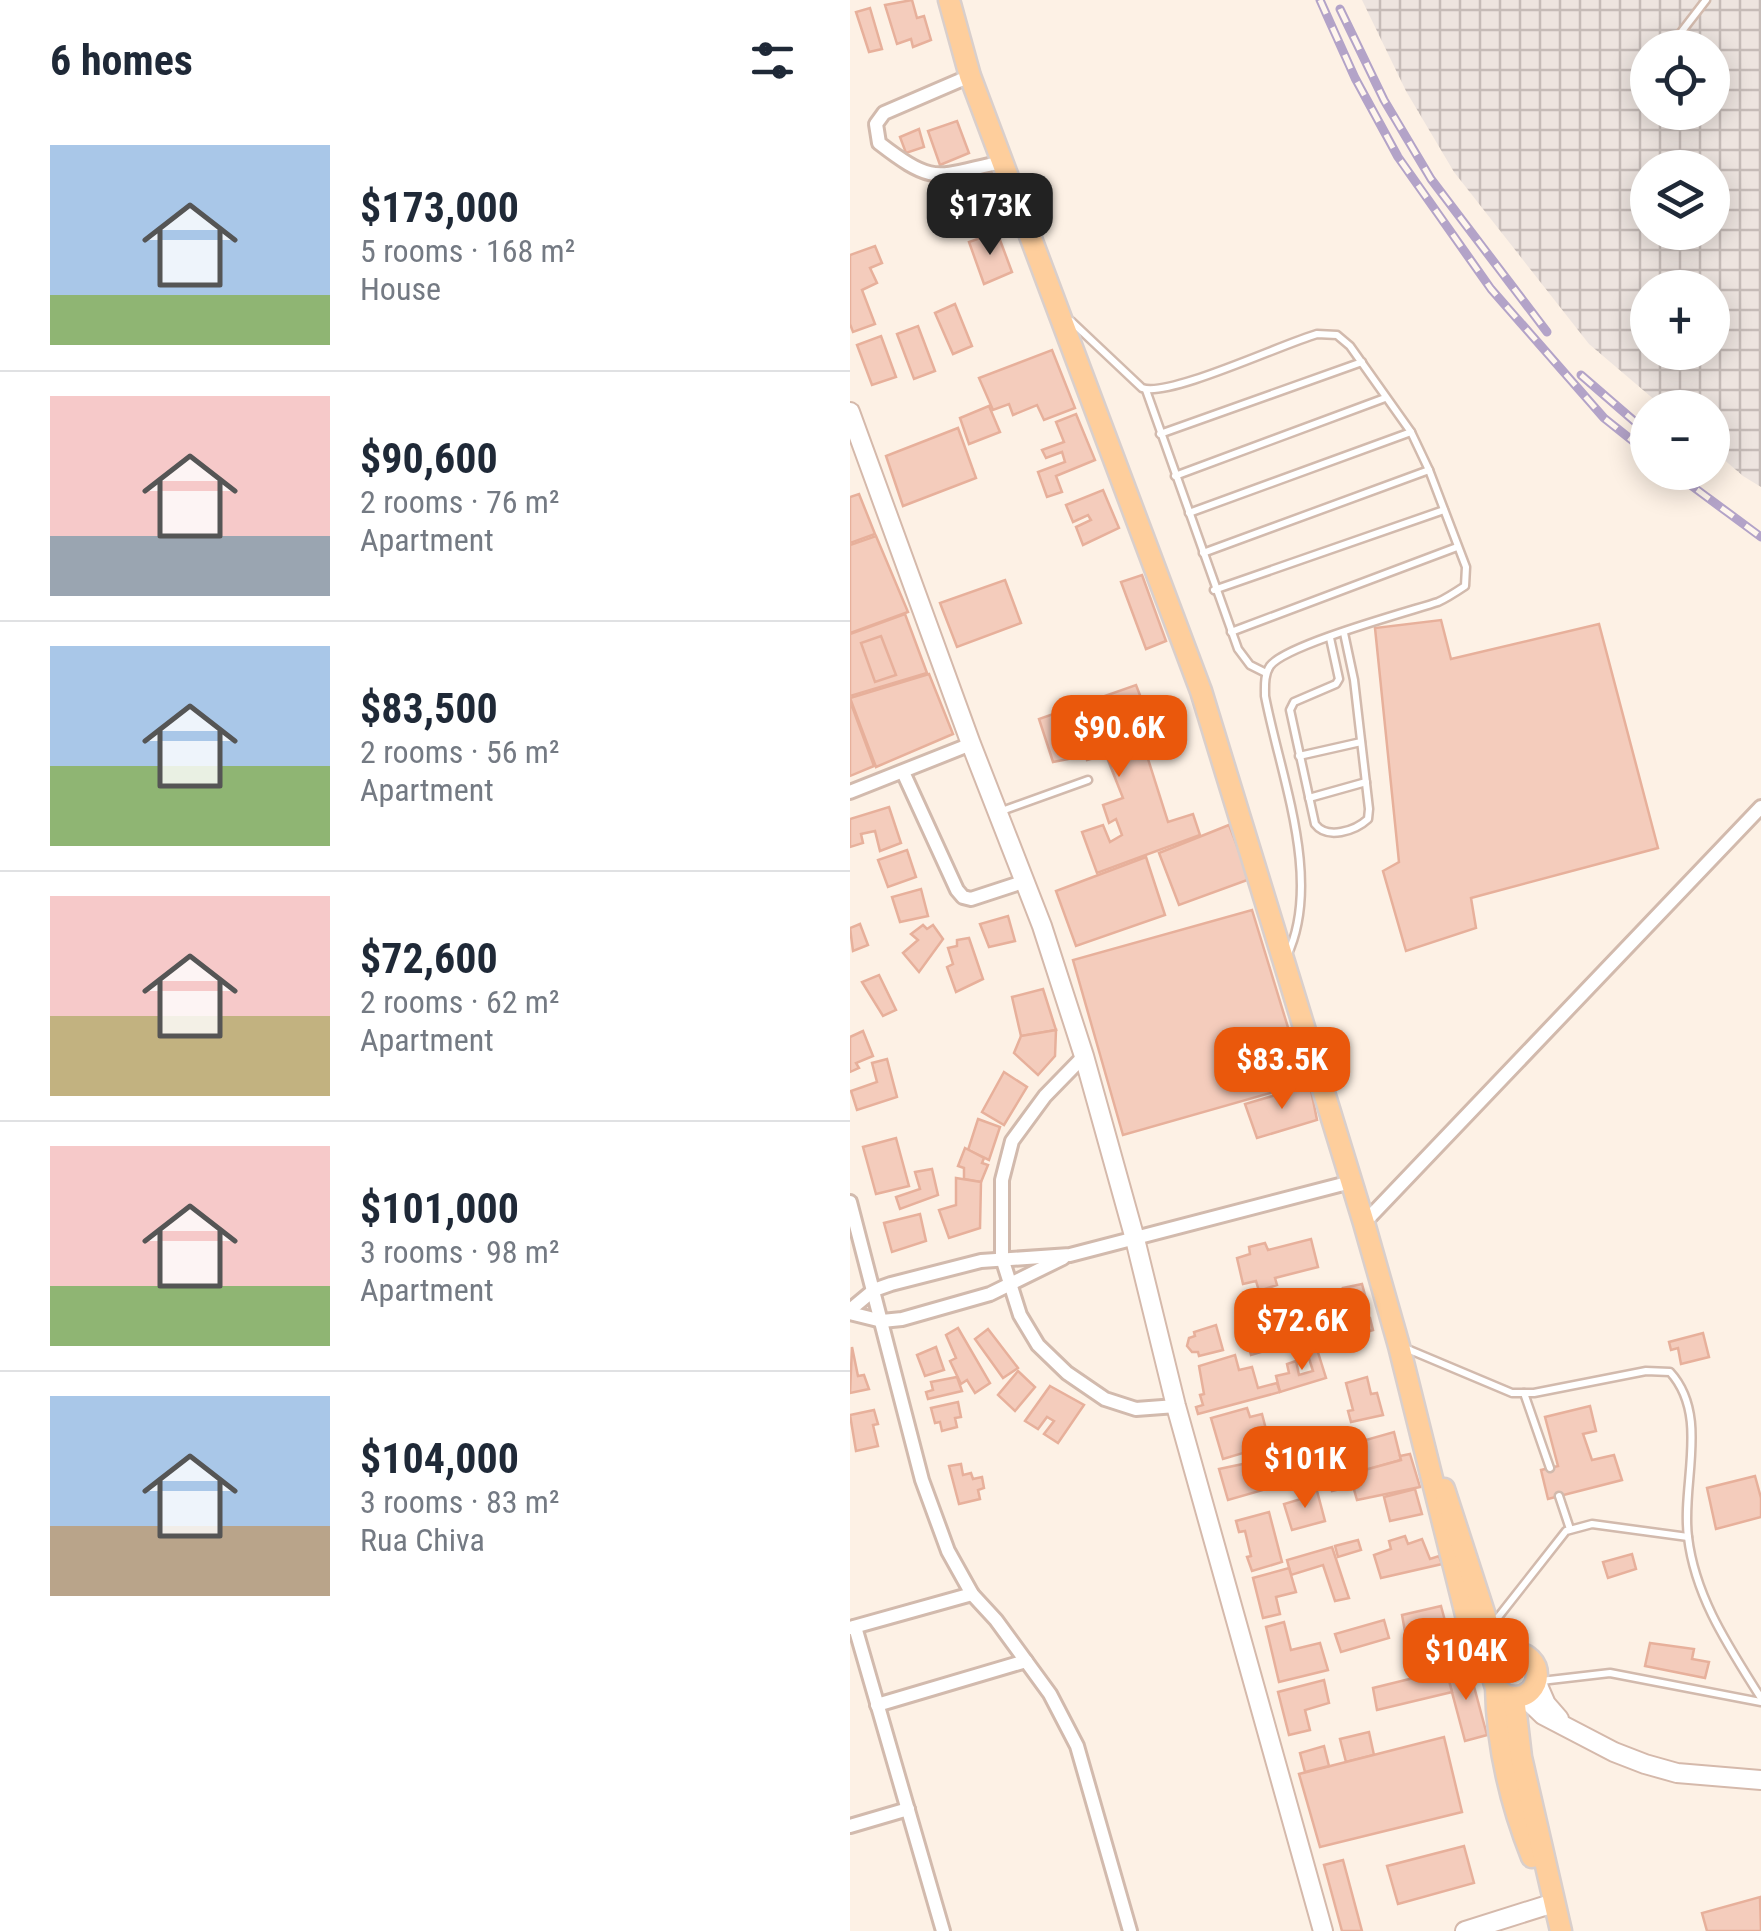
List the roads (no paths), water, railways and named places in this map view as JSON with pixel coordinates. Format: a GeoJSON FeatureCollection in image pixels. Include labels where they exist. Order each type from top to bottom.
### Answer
{"type":"FeatureCollection","features":[{"type":"Feature","properties":{"kind":"main road"},"geometry":{"type":"LineString","coordinates":[[949,0],[970,76],[1201,691],[1399,1346],[1470,1631],[1478,1653],[1512,1687]]}},
{"type":"Feature","properties":{"kind":"main road"},"geometry":{"type":"LineString","coordinates":[[1424,1451],[1454,1512],[1489,1628],[1504,1656]]}},
{"type":"Feature","properties":{"kind":"main road"},"geometry":{"type":"LineString","coordinates":[[1512,1687],[1537,1673],[1528,1658],[1520,1654],[1498,1661],[1512,1687],[1520,1758],[1561,1931]]}},
{"type":"Feature","properties":{"kind":"street"},"geometry":{"type":"LineString","coordinates":[[970,76],[884,114],[876,124],[880,144],[915,171],[936,176],[1002,162]]}},
{"type":"Feature","properties":{"kind":"street"},"geometry":{"type":"LineString","coordinates":[[850,412],[971,744],[1026,881],[1084,1056],[1136,1239],[1176,1406],[1323,1931]]}},
{"type":"Feature","properties":{"kind":"street"},"geometry":{"type":"LineString","coordinates":[[850,792],[971,744]]}},
{"type":"Feature","properties":{"kind":"street"},"geometry":{"type":"LineString","coordinates":[[903,772],[956,890],[963,897],[971,899],[1026,881]]}},
{"type":"Feature","properties":{"kind":"street"},"geometry":{"type":"LineString","coordinates":[[1364,1224],[1761,807]]}},
{"type":"Feature","properties":{"kind":"street"},"geometry":{"type":"LineString","coordinates":[[1084,1056],[1044,1096],[1012,1142],[1002,1180],[1002,1258],[1020,1314],[1038,1345],[1067,1373],[1105,1400],[1136,1409],[1176,1406]]}},
{"type":"Feature","properties":{"kind":"street"},"geometry":{"type":"LineString","coordinates":[[850,1312],[874,1290],[1002,1258],[1070,1255],[1351,1182]]}},
{"type":"Feature","properties":{"kind":"street"},"geometry":{"type":"LineString","coordinates":[[850,1202],[922,1480],[948,1551],[972,1594],[1050,1694],[1077,1746],[1130,1931]]}},
{"type":"Feature","properties":{"kind":"street"},"geometry":{"type":"LineString","coordinates":[[850,1312],[882,1320],[937,1309],[990,1294],[1070,1255]]}},
{"type":"Feature","properties":{"kind":"street"},"geometry":{"type":"LineString","coordinates":[[943,1931],[852,1628],[972,1594]]}},
{"type":"Feature","properties":{"kind":"street"},"geometry":{"type":"LineString","coordinates":[[878,1705],[1026,1661]]}},
{"type":"Feature","properties":{"kind":"street"},"geometry":{"type":"LineString","coordinates":[[1512,1687],[1544,1716],[1614,1752],[1678,1773],[1761,1780]]}},
{"type":"Feature","properties":{"kind":"street"},"geometry":{"type":"LineString","coordinates":[[850,1826],[908,1809]]}},
{"type":"Feature","properties":{"kind":"street"},"geometry":{"type":"LineString","coordinates":[[1465,1931],[1551,1894]]}},
{"type":"Feature","properties":{"kind":"lane"},"geometry":{"type":"LineString","coordinates":[[1682,30],[1706,0]]}},
{"type":"Feature","properties":{"kind":"lane"},"geometry":{"type":"LineString","coordinates":[[1055,306],[1152,392],[1298,340],[1327,332],[1337,335],[1350,346],[1411,432],[1466,567],[1465,586],[1442,600],[1330,638],[1273,662],[1266,674],[1265,696],[1299,856],[1299,931],[1284,962]]}},
{"type":"Feature","properties":{"kind":"lane"},"geometry":{"type":"LineString","coordinates":[[1160,434],[1362,362]]}},
{"type":"Feature","properties":{"kind":"lane"},"geometry":{"type":"LineString","coordinates":[[1146,390],[1238,649],[1250,665],[1266,674]]}},
{"type":"Feature","properties":{"kind":"lane"},"geometry":{"type":"LineString","coordinates":[[1174,476],[1385,398]]}},
{"type":"Feature","properties":{"kind":"lane"},"geometry":{"type":"LineString","coordinates":[[1188,513],[1411,432]]}},
{"type":"Feature","properties":{"kind":"lane"},"geometry":{"type":"LineString","coordinates":[[1203,553],[1429,470]]}},
{"type":"Feature","properties":{"kind":"lane"},"geometry":{"type":"LineString","coordinates":[[1214,590],[1444,510]]}},
{"type":"Feature","properties":{"kind":"lane"},"geometry":{"type":"LineString","coordinates":[[1231,632],[1456,546]]}},
{"type":"Feature","properties":{"kind":"lane"},"geometry":{"type":"LineString","coordinates":[[1330,638],[1339,679],[1336,684],[1294,702],[1290,710],[1315,824],[1328,834],[1362,825],[1368,819],[1369,809],[1354,680],[1344,633]]}},
{"type":"Feature","properties":{"kind":"lane"},"geometry":{"type":"LineString","coordinates":[[1299,756],[1361,742]]}},
{"type":"Feature","properties":{"kind":"lane"},"geometry":{"type":"LineString","coordinates":[[998,812],[1088,780]]}},
{"type":"Feature","properties":{"kind":"lane"},"geometry":{"type":"LineString","coordinates":[[1309,798],[1366,782]]}},
{"type":"Feature","properties":{"kind":"lane"},"geometry":{"type":"LineString","coordinates":[[1399,1346],[1512,1393],[1646,1371],[1670,1372],[1684,1387],[1690,1413],[1688,1537],[1698,1580],[1715,1624],[1761,1700]]}},
{"type":"Feature","properties":{"kind":"lane"},"geometry":{"type":"LineString","coordinates":[[1524,1393],[1550,1468]]}},
{"type":"Feature","properties":{"kind":"lane"},"geometry":{"type":"LineString","coordinates":[[1558,1496],[1570,1529]]}},
{"type":"Feature","properties":{"kind":"lane"},"geometry":{"type":"LineString","coordinates":[[1489,1628],[1570,1529],[1592,1524],[1688,1537]]}},
{"type":"Feature","properties":{"kind":"lane"},"geometry":{"type":"LineString","coordinates":[[1512,1687],[1610,1672],[1761,1700]]}},
{"type":"Feature","properties":{"kind":"railway"},"geometry":{"type":"LineString","coordinates":[[1320,0],[1355,78],[1398,157],[1491,289],[1604,418],[1630,439]]}},
{"type":"Feature","properties":{"kind":"railway"},"geometry":{"type":"LineString","coordinates":[[1340,9],[1384,100],[1431,179],[1547,332]]}},
{"type":"Feature","properties":{"kind":"railway"},"geometry":{"type":"LineString","coordinates":[[1581,375],[1630,417]]}},
{"type":"Feature","properties":{"kind":"railway"},"geometry":{"type":"LineString","coordinates":[[1697,490],[1761,537]]}}]}
